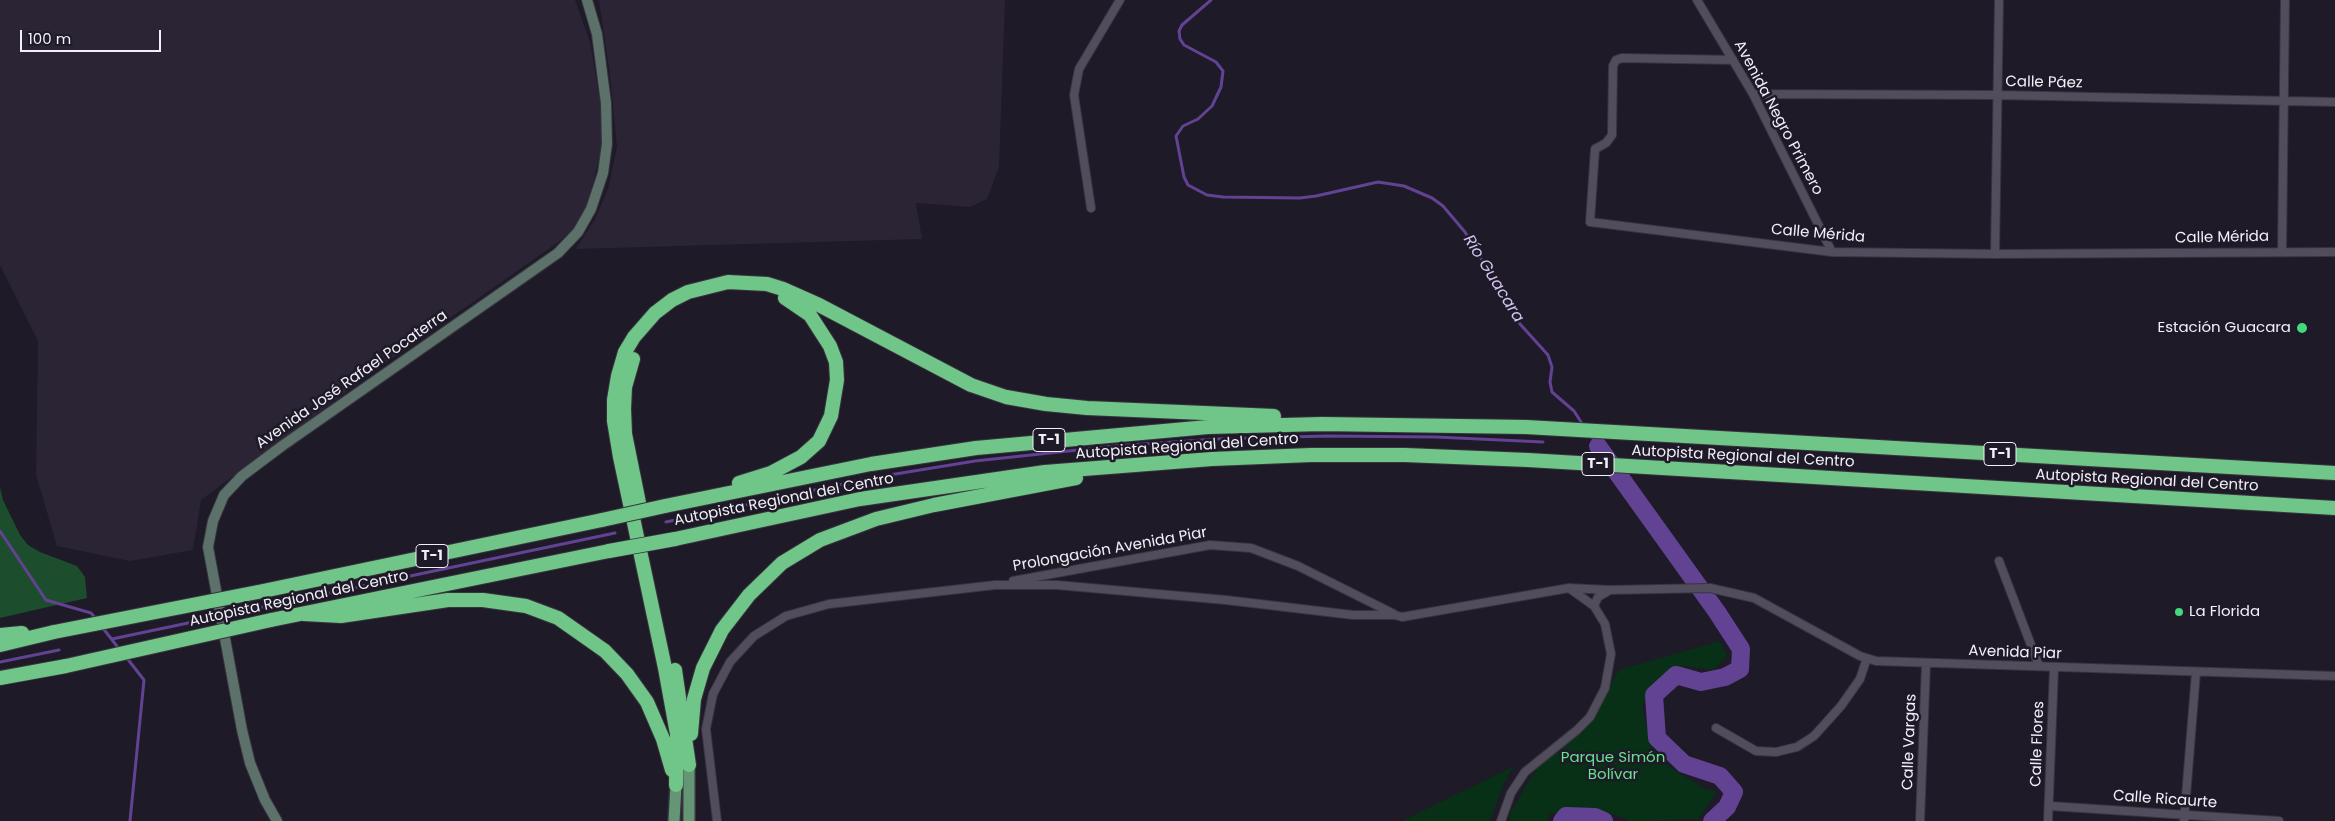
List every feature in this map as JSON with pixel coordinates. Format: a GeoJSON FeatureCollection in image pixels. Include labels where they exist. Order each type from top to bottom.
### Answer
{"type":"FeatureCollection","features":[{"type":"Feature","properties":{"kind":"highway"},"geometry":{"type":"LineString","coordinates":[[676,785],[677,734],[620,457],[614,421],[614,400],[625,352],[637,332],[654,313],[688,292],[728,282],[767,284],[783,289],[819,305],[971,385],[1006,396],[1038,402],[1086,408],[1257,416],[1313,418],[1396,416],[1436,424]]}},
{"type":"Feature","properties":{"kind":"highway"},"geometry":{"type":"LineString","coordinates":[[666,506],[771,473],[801,457],[819,440],[831,416],[837,380],[836,362],[822,330],[810,315],[797,304],[767,290],[746,287],[704,292],[682,301],[665,313],[640,344],[630,365],[624,409],[625,434],[680,694],[689,765]]}},
{"type":"Feature","properties":{"kind":"highway","name":"Autopista Regional del Centro"},"geometry":{"type":"LineString","coordinates":[[0,645],[871,464],[985,447],[1208,427],[1436,424],[1526,427],[2335,473]]}},
{"type":"Feature","properties":{"kind":"highway","name":"Autopista Regional del Centro"},"geometry":{"type":"LineString","coordinates":[[0,678],[66,666],[271,620],[675,539],[860,499],[1045,472],[1212,459],[1311,455],[1405,455],[1528,460],[2335,508]]}},
{"type":"Feature","properties":{"kind":"highway"},"geometry":{"type":"LineString","coordinates":[[689,765],[694,699],[703,668],[722,630],[754,590],[782,563],[802,550],[820,540],[876,519],[934,505],[1070,478],[1212,459]]}},
{"type":"Feature","properties":{"kind":"highway"},"geometry":{"type":"LineString","coordinates":[[2256,504],[2288,513],[2335,516]]}},
{"type":"Feature","properties":{"kind":"highway"},"geometry":{"type":"LineString","coordinates":[[304,614],[341,616],[448,600],[483,600],[526,606],[558,618],[605,651],[627,674],[647,702],[663,739],[676,785]]}},
{"type":"Feature","properties":{"kind":"highway"},"geometry":{"type":"LineString","coordinates":[[0,635],[16,632],[48,634]]}},
{"type":"Feature","properties":{"kind":"main road"},"geometry":{"type":"LineString","coordinates":[[689,765],[689,821]]}},
{"type":"Feature","properties":{"kind":"main road"},"geometry":{"type":"LineString","coordinates":[[674,821],[676,785]]}},
{"type":"Feature","properties":{"kind":"street","name":"Avenida José Rafael Pocaterra"},"geometry":{"type":"LineString","coordinates":[[277,821],[265,800],[250,763],[242,730],[208,546],[213,521],[224,495],[242,476],[558,253],[578,232],[591,209],[603,173],[607,144],[606,103],[597,34],[587,0]]}},
{"type":"Feature","properties":{"kind":"street"},"geometry":{"type":"LineString","coordinates":[[1092,208],[1074,95],[1079,70],[1120,0]]}},
{"type":"Feature","properties":{"kind":"street","name":"Avenida Negro Primero"},"geometry":{"type":"LineString","coordinates":[[1697,0],[1753,94],[1832,252]]}},
{"type":"Feature","properties":{"kind":"street"},"geometry":{"type":"LineString","coordinates":[[1995,254],[1999,0]]}},
{"type":"Feature","properties":{"kind":"street"},"geometry":{"type":"LineString","coordinates":[[2282,251],[2285,0]]}},
{"type":"Feature","properties":{"kind":"street","name":"Calle Mérida"},"geometry":{"type":"LineString","coordinates":[[1733,60],[1622,58],[1616,60],[1612,66],[1612,135],[1606,143],[1596,149],[1590,222],[1832,252],[1995,254],[2335,252]]}},
{"type":"Feature","properties":{"kind":"street","name":"Calle Páez"},"geometry":{"type":"LineString","coordinates":[[1753,94],[1998,95],[2335,102]]}},
{"type":"Feature","properties":{"kind":"street","name":"Prolongación Avenida Piar"},"geometry":{"type":"LineString","coordinates":[[717,821],[706,729],[714,694],[730,662],[754,636],[786,616],[829,604],[995,585],[1210,545],[1251,548],[1298,566],[1402,617],[1568,588],[1610,590],[1710,588]]}},
{"type":"Feature","properties":{"kind":"street"},"geometry":{"type":"LineString","coordinates":[[1999,561],[2039,666]]}},
{"type":"Feature","properties":{"kind":"street","name":"Prolongación Avenida Piar"},"geometry":{"type":"LineString","coordinates":[[995,585],[1057,585],[1226,600],[1353,615],[1395,615]]}},
{"type":"Feature","properties":{"kind":"street"},"geometry":{"type":"LineString","coordinates":[[1501,821],[1511,793],[1525,772],[1578,730],[1590,717],[1600,701],[1609,671],[1611,654],[1605,624],[1594,606],[1568,588]]}},
{"type":"Feature","properties":{"kind":"street","name":"Avenida Piar"},"geometry":{"type":"LineString","coordinates":[[1710,588],[1754,598],[1867,658],[1892,663],[2335,676]]}},
{"type":"Feature","properties":{"kind":"street"},"geometry":{"type":"LineString","coordinates":[[1594,606],[1598,597],[1610,590]]}},
{"type":"Feature","properties":{"kind":"street"},"geometry":{"type":"LineString","coordinates":[[1716,728],[1756,751],[1776,752],[1797,747],[1814,736],[1841,706],[1860,679],[1867,658]]}},
{"type":"Feature","properties":{"kind":"street","name":"Calle Vargas"},"geometry":{"type":"LineString","coordinates":[[1920,821],[1926,664]]}},
{"type":"Feature","properties":{"kind":"street","name":"Calle Flores"},"geometry":{"type":"LineString","coordinates":[[2048,821],[2054,668]]}},
{"type":"Feature","properties":{"kind":"street"},"geometry":{"type":"LineString","coordinates":[[2184,818],[2196,672]]}},
{"type":"Feature","properties":{"kind":"street","name":"Calle Ricaurte"},"geometry":{"type":"LineString","coordinates":[[2050,806],[2184,818],[2279,821]]}},
{"type":"Feature","properties":{"kind":"shaded area"},"geometry":{"type":"Polygon","coordinates":[[[0,0],[575,0],[590,42],[601,107],[602,147],[587,207],[575,227],[560,241],[383,365],[201,500],[193,550],[130,561],[57,546],[36,475],[38,341],[0,265],[0,0]]]}},
{"type":"Feature","properties":{"kind":"shaded area"},"geometry":{"type":"Polygon","coordinates":[[[599,0],[1005,0],[999,167],[987,199],[970,207],[916,203],[922,239],[576,249],[595,219],[608,189],[617,147],[610,75],[599,0]]]}},
{"type":"Feature","properties":{"kind":"green space"},"geometry":{"type":"Polygon","coordinates":[[[0,487],[3,500],[20,535],[28,545],[40,552],[77,566],[85,577],[87,598],[0,618],[0,487]]]}},
{"type":"Feature","properties":{"kind":"green space","name":"Parque Simón Bolívar"},"geometry":{"type":"Polygon","coordinates":[[[1720,641],[1727,656],[1714,670],[1684,666],[1654,681],[1642,706],[1650,740],[1661,761],[1703,788],[1717,792],[1698,819],[1631,821],[1609,813],[1580,809],[1549,814],[1548,821],[1509,821],[1511,812],[1531,777],[1548,757],[1583,731],[1619,670],[1720,641]]]}},
{"type":"Feature","properties":{"kind":"green space"},"geometry":{"type":"Polygon","coordinates":[[[1514,766],[1504,783],[1490,821],[1402,821],[1514,766]]]}},
{"type":"Feature","properties":{"kind":"waterway","name":"Río Guacara"},"geometry":{"type":"LineString","coordinates":[[1211,0],[1182,25],[1179,31],[1180,39],[1184,45],[1216,62],[1223,71],[1221,87],[1212,106],[1198,119],[1183,126],[1176,136],[1184,177],[1188,185],[1207,195],[1223,197],[1300,198],[1378,182],[1404,186],[1432,198],[1443,206],[1465,232],[1520,324],[1548,355],[1552,367],[1550,382],[1552,392],[1574,411],[1583,425]]}},
{"type":"Feature","properties":{"kind":"waterway","name":"Río Guacara"},"geometry":{"type":"LineString","coordinates":[[1590,434],[1598,446]]}},
{"type":"Feature","properties":{"kind":"waterway"},"geometry":{"type":"LineString","coordinates":[[666,522],[871,478],[975,461],[1115,446],[1217,439],[1327,436],[1436,437],[1543,442]]}},
{"type":"Feature","properties":{"kind":"waterway","name":"Río Guacara"},"geometry":{"type":"LineString","coordinates":[[1598,446],[1717,612],[1741,649],[1740,669],[1725,677],[1701,682],[1676,675],[1654,695],[1657,738],[1684,764],[1720,776],[1734,792],[1727,807],[1712,821]]}},
{"type":"Feature","properties":{"kind":"waterway"},"geometry":{"type":"LineString","coordinates":[[0,531],[46,600],[91,613],[97,620]]}},
{"type":"Feature","properties":{"kind":"waterway"},"geometry":{"type":"LineString","coordinates":[[234,613],[615,533]]}},
{"type":"Feature","properties":{"kind":"waterway"},"geometry":{"type":"LineString","coordinates":[[112,639],[207,619]]}},
{"type":"Feature","properties":{"kind":"waterway"},"geometry":{"type":"LineString","coordinates":[[102,627],[120,650]]}},
{"type":"Feature","properties":{"kind":"waterway"},"geometry":{"type":"LineString","coordinates":[[0,662],[59,650]]}},
{"type":"Feature","properties":{"kind":"waterway"},"geometry":{"type":"LineString","coordinates":[[126,657],[144,680],[130,821]]}},
{"type":"Feature","properties":{"kind":"waterway","name":"Río Guacara"},"geometry":{"type":"LineString","coordinates":[[1562,821],[1566,816],[1595,817],[1604,821]]}},
{"type":"Feature","properties":{"kind":"place","name":"Estación Guacara"},"geometry":{"type":"Point","coordinates":[2302,328]}},
{"type":"Feature","properties":{"kind":"place","name":"La Florida"},"geometry":{"type":"Point","coordinates":[2179,612]}}]}
